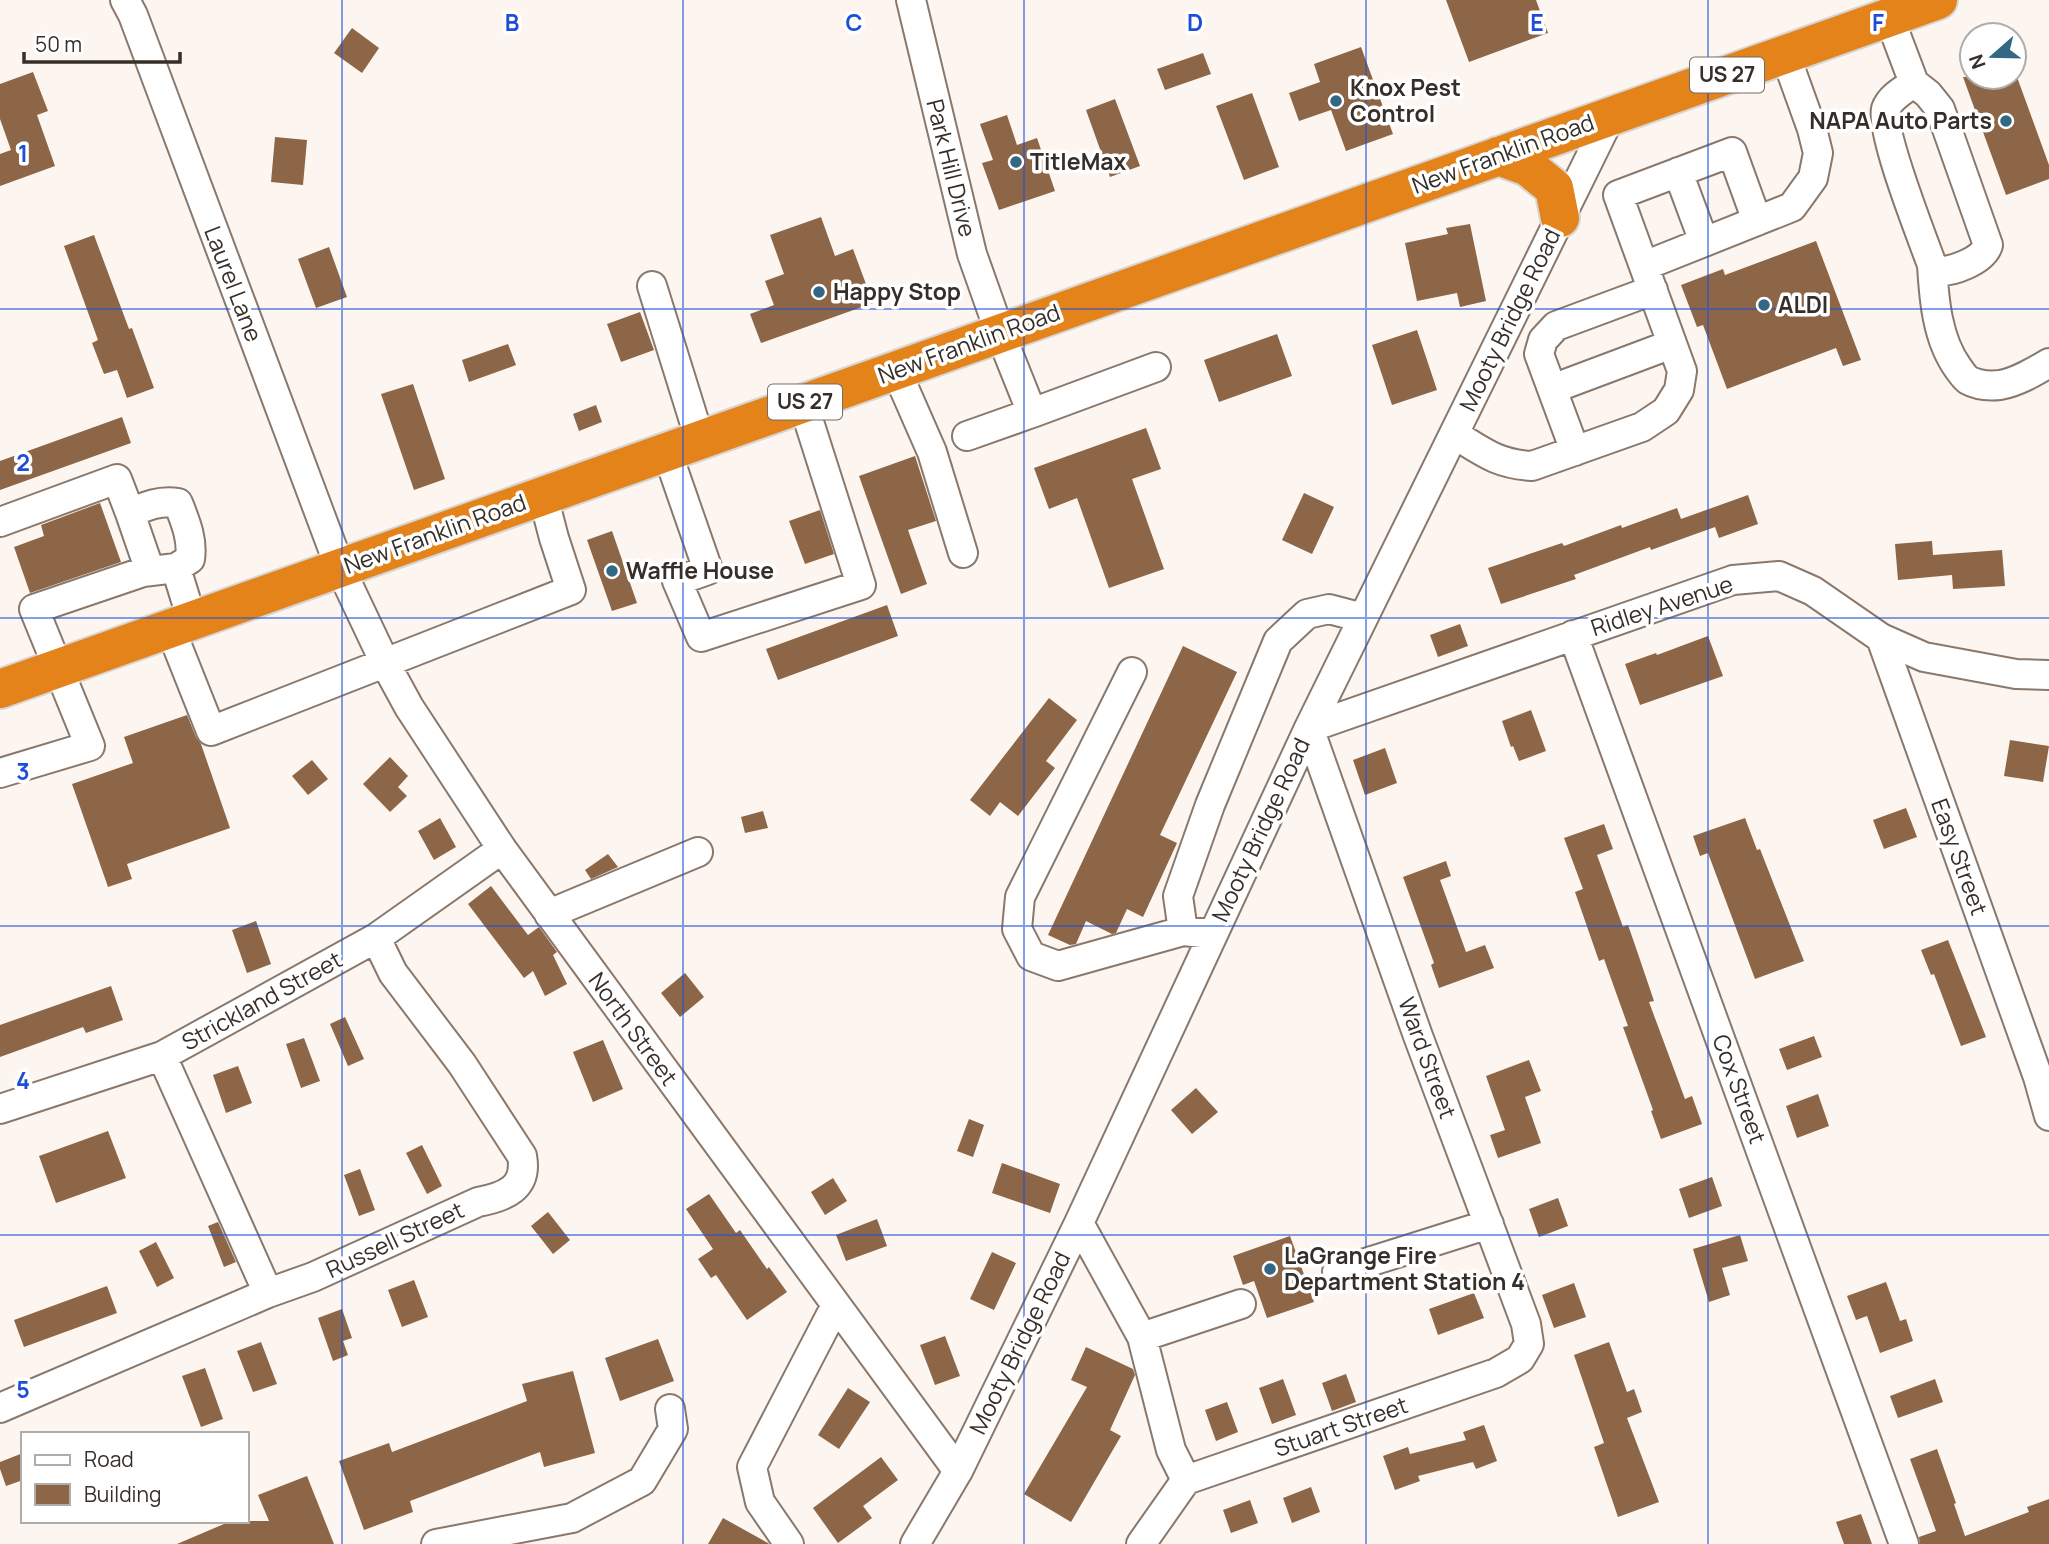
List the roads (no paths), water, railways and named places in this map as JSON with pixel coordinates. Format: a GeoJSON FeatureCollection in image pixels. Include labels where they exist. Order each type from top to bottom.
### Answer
{"type":"FeatureCollection","features":[{"type":"Feature","properties":{"kind":"highway","name":"New Franklin Road"},"geometry":{"type":"LineString","coordinates":[[0,689],[1938,0]]}},
{"type":"Feature","properties":{"kind":"highway"},"geometry":{"type":"LineString","coordinates":[[1498,156],[1528,167],[1554,188],[1560,218]]}},
{"type":"Feature","properties":{"kind":"street","name":"Laurel Lane"},"geometry":{"type":"LineString","coordinates":[[125,0],[138,28],[340,568]]}},
{"type":"Feature","properties":{"kind":"street","name":"Park Hill Drive"},"geometry":{"type":"LineString","coordinates":[[911,0],[972,254],[1032,413]]}},
{"type":"Feature","properties":{"kind":"street"},"geometry":{"type":"LineString","coordinates":[[1889,18],[1914,83],[1928,94],[1940,109],[1988,245],[1986,251],[1977,258],[1945,271],[1937,271],[1932,265]]}},
{"type":"Feature","properties":{"kind":"street"},"geometry":{"type":"LineString","coordinates":[[1575,451],[1539,354],[1543,340],[1556,326],[1649,278],[1704,242],[1792,207],[1812,178],[1818,153],[1785,54]]}},
{"type":"Feature","properties":{"kind":"street"},"geometry":{"type":"LineString","coordinates":[[1914,83],[1890,102],[1886,109],[1886,119],[1892,150],[1932,265],[1933,289],[1949,355],[1966,379],[1981,384],[2000,385],[2025,377],[2049,363]]}},
{"type":"Feature","properties":{"kind":"street","name":"Mooty Bridge Road"},"geometry":{"type":"LineString","coordinates":[[915,1544],[958,1471],[1079,1223],[1309,728],[1610,117]]}},
{"type":"Feature","properties":{"kind":"street"},"geometry":{"type":"LineString","coordinates":[[1454,434],[1497,460],[1532,466],[1642,427],[1666,411],[1679,390],[1682,371],[1618,195],[1732,152],[1757,221]]}},
{"type":"Feature","properties":{"kind":"street"},"geometry":{"type":"LineString","coordinates":[[1678,172],[1704,242]]}},
{"type":"Feature","properties":{"kind":"street"},"geometry":{"type":"LineString","coordinates":[[653,286],[708,570],[677,581],[701,637],[861,585],[803,403]]}},
{"type":"Feature","properties":{"kind":"street"},"geometry":{"type":"LineString","coordinates":[[1552,389],[1672,344]]}},
{"type":"Feature","properties":{"kind":"street"},"geometry":{"type":"LineString","coordinates":[[968,436],[1156,367]]}},
{"type":"Feature","properties":{"kind":"street"},"geometry":{"type":"LineString","coordinates":[[896,370],[932,452],[963,553]]}},
{"type":"Feature","properties":{"kind":"street"},"geometry":{"type":"LineString","coordinates":[[0,522],[117,479],[130,513],[163,569],[211,731],[571,590],[543,496]]}},
{"type":"Feature","properties":{"kind":"street"},"geometry":{"type":"LineString","coordinates":[[0,773],[90,746],[34,609],[190,559],[192,546],[178,503],[153,503],[130,513]]}},
{"type":"Feature","properties":{"kind":"street","name":"North Street"},"geometry":{"type":"LineString","coordinates":[[340,568],[409,707],[502,849],[958,1471]]}},
{"type":"Feature","properties":{"kind":"street","name":"Ridley Avenue"},"geometry":{"type":"LineString","coordinates":[[1309,728],[1733,580],[1779,576],[1813,591],[1881,638],[1924,657],[2016,674],[2049,675]]}},
{"type":"Feature","properties":{"kind":"street"},"geometry":{"type":"LineString","coordinates":[[1183,931],[1178,896],[1210,806],[1278,640],[1307,614],[1329,609],[1363,618]]}},
{"type":"Feature","properties":{"kind":"street","name":"Cox Street"},"geometry":{"type":"LineString","coordinates":[[1573,635],[1904,1544]]}},
{"type":"Feature","properties":{"kind":"street","name":"Easy Street"},"geometry":{"type":"LineString","coordinates":[[1881,638],[2043,1075],[2049,1116]]}},
{"type":"Feature","properties":{"kind":"street"},"geometry":{"type":"LineString","coordinates":[[1132,672],[1020,897],[1017,929],[1031,956],[1058,966],[1183,931],[1213,934]]}},
{"type":"Feature","properties":{"kind":"street","name":"Ward Street"},"geometry":{"type":"LineString","coordinates":[[1309,728],[1418,1036],[1526,1324],[1529,1344],[1520,1359],[1496,1373]]}},
{"type":"Feature","properties":{"kind":"street","name":"Strickland Street"},"geometry":{"type":"LineString","coordinates":[[0,1109],[162,1056],[376,938],[502,849]]}},
{"type":"Feature","properties":{"kind":"street"},"geometry":{"type":"LineString","coordinates":[[549,914],[698,852]]}},
{"type":"Feature","properties":{"kind":"street","name":"Russell Street"},"geometry":{"type":"LineString","coordinates":[[0,1408],[268,1293],[313,1277],[478,1202],[509,1192],[522,1179],[522,1156],[462,1064],[393,973],[376,938]]}},
{"type":"Feature","properties":{"kind":"street"},"geometry":{"type":"LineString","coordinates":[[162,1056],[268,1293]]}},
{"type":"Feature","properties":{"kind":"street"},"geometry":{"type":"LineString","coordinates":[[1079,1223],[1142,1337],[1171,1450],[1186,1480],[1141,1544]]}},
{"type":"Feature","properties":{"kind":"street"},"geometry":{"type":"LineString","coordinates":[[1337,1272],[1489,1224]]}},
{"type":"Feature","properties":{"kind":"street"},"geometry":{"type":"LineString","coordinates":[[1142,1337],[1241,1304]]}},
{"type":"Feature","properties":{"kind":"street"},"geometry":{"type":"LineString","coordinates":[[789,1544],[760,1502],[752,1466],[836,1305]]}},
{"type":"Feature","properties":{"kind":"street","name":"Stuart Street"},"geometry":{"type":"LineString","coordinates":[[1186,1480],[1496,1373]]}},
{"type":"Feature","properties":{"kind":"street"},"geometry":{"type":"LineString","coordinates":[[436,1544],[572,1518],[642,1481],[673,1429],[670,1409]]}},
{"type":"Feature","properties":{"kind":"place","name":"Knox Pest Control"},"geometry":{"type":"Point","coordinates":[1336,101]}},
{"type":"Feature","properties":{"kind":"place","name":"NAPA Auto Parts"},"geometry":{"type":"Point","coordinates":[2006,121]}},
{"type":"Feature","properties":{"kind":"place","name":"TitleMax"},"geometry":{"type":"Point","coordinates":[1016,162]}},
{"type":"Feature","properties":{"kind":"place","name":"Happy Stop"},"geometry":{"type":"Point","coordinates":[819,292]}},
{"type":"Feature","properties":{"kind":"place","name":"ALDI"},"geometry":{"type":"Point","coordinates":[1764,305]}},
{"type":"Feature","properties":{"kind":"place","name":"Waffle House"},"geometry":{"type":"Point","coordinates":[612,571]}},
{"type":"Feature","properties":{"kind":"place","name":"LaGrange Fire Department Station 4"},"geometry":{"type":"Point","coordinates":[1270,1269]}}]}
